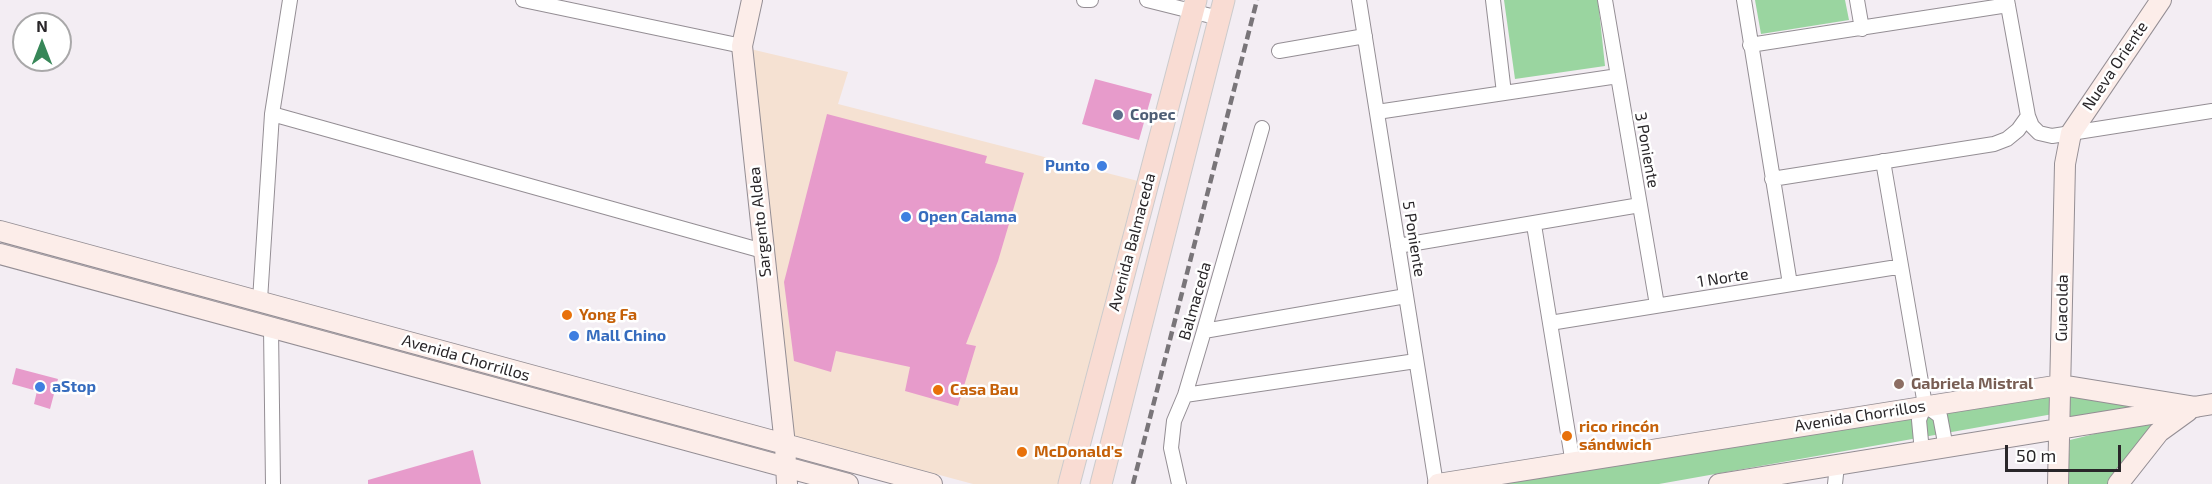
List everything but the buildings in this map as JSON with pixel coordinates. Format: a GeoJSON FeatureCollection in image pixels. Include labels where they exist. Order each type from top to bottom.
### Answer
{"type":"FeatureCollection","features":[{"type":"Feature","properties":{"kind":"main road","name":"Avenida Balmaceda"},"geometry":{"type":"LineString","coordinates":[[1069,484],[1194,6]]}},
{"type":"Feature","properties":{"kind":"main road","name":"Avenida Balmaceda"},"geometry":{"type":"LineString","coordinates":[[1101,484],[1222,9]]}},
{"type":"Feature","properties":{"kind":"street"},"geometry":{"type":"LineString","coordinates":[[260,300],[272,114],[290,0]]}},
{"type":"Feature","properties":{"kind":"street"},"geometry":{"type":"LineString","coordinates":[[523,0],[742,46]]}},
{"type":"Feature","properties":{"kind":"street","name":"Sargento Aldea"},"geometry":{"type":"LineString","coordinates":[[752,0],[742,46],[786,476]]}},
{"type":"Feature","properties":{"kind":"street"},"geometry":{"type":"LineString","coordinates":[[1084,0],[1091,0]]}},
{"type":"Feature","properties":{"kind":"street"},"geometry":{"type":"LineString","coordinates":[[1147,0],[1222,9]]}},
{"type":"Feature","properties":{"kind":"street","name":"5 Poniente"},"geometry":{"type":"LineString","coordinates":[[1359,0],[1437,484]]}},
{"type":"Feature","properties":{"kind":"street"},"geometry":{"type":"LineString","coordinates":[[1493,0],[1504,93]]}},
{"type":"Feature","properties":{"kind":"street","name":"3 Poniente"},"geometry":{"type":"LineString","coordinates":[[1605,0],[1656,305]]}},
{"type":"Feature","properties":{"kind":"street"},"geometry":{"type":"LineString","coordinates":[[1743,0],[1791,284]]}},
{"type":"Feature","properties":{"kind":"street"},"geometry":{"type":"LineString","coordinates":[[1857,0],[1862,29]]}},
{"type":"Feature","properties":{"kind":"street","name":"Nueva Oriente"},"geometry":{"type":"LineString","coordinates":[[2071,134],[2161,0]]}},
{"type":"Feature","properties":{"kind":"street"},"geometry":{"type":"LineString","coordinates":[[1750,45],[1862,29],[2007,2],[2028,116],[2032,126],[2039,133],[2052,136],[2071,134],[2212,111]]}},
{"type":"Feature","properties":{"kind":"street"},"geometry":{"type":"LineString","coordinates":[[1279,51],[1365,36]]}},
{"type":"Feature","properties":{"kind":"street"},"geometry":{"type":"LineString","coordinates":[[1377,112],[1618,76]]}},
{"type":"Feature","properties":{"kind":"street"},"geometry":{"type":"LineString","coordinates":[[272,114],[763,251]]}},
{"type":"Feature","properties":{"kind":"street"},"geometry":{"type":"LineString","coordinates":[[1772,179],[1994,144],[2007,139],[2018,130],[2028,116]]}},
{"type":"Feature","properties":{"kind":"street","name":"Balmaceda"},"geometry":{"type":"LineString","coordinates":[[1179,484],[1171,448],[1174,421],[1185,395],[1262,128]]}},
{"type":"Feature","properties":{"kind":"street","name":"Guacolda"},"geometry":{"type":"LineString","coordinates":[[2058,484],[2065,164],[2071,134]]}},
{"type":"Feature","properties":{"kind":"street"},"geometry":{"type":"LineString","coordinates":[[1883,161],[1925,405],[1919,420],[1922,452]]}},
{"type":"Feature","properties":{"kind":"street"},"geometry":{"type":"LineString","coordinates":[[1398,246],[1640,206]]}},
{"type":"Feature","properties":{"kind":"street"},"geometry":{"type":"LineString","coordinates":[[1533,225],[1573,464]]}},
{"type":"Feature","properties":{"kind":"street","name":"Avenida Chorrillos"},"geometry":{"type":"LineString","coordinates":[[0,231],[932,484]]}},
{"type":"Feature","properties":{"kind":"street","name":"Avenida Chorrillos"},"geometry":{"type":"LineString","coordinates":[[0,254],[504,391],[786,476],[848,484]]}},
{"type":"Feature","properties":{"kind":"street","name":"1 Norte"},"geometry":{"type":"LineString","coordinates":[[1550,323],[1901,268]]}},
{"type":"Feature","properties":{"kind":"street"},"geometry":{"type":"LineString","coordinates":[[1204,331],[1406,296]]}},
{"type":"Feature","properties":{"kind":"street"},"geometry":{"type":"LineString","coordinates":[[271,328],[273,484]]}},
{"type":"Feature","properties":{"kind":"street"},"geometry":{"type":"LineString","coordinates":[[1185,395],[1416,361]]}},
{"type":"Feature","properties":{"kind":"street"},"geometry":{"type":"LineString","coordinates":[[504,391],[511,370]]}},
{"type":"Feature","properties":{"kind":"street","name":"Avenida Chorrillos"},"geometry":{"type":"LineString","coordinates":[[1437,484],[2061,384],[2204,406]]}},
{"type":"Feature","properties":{"kind":"street"},"geometry":{"type":"LineString","coordinates":[[1925,405],[1940,416],[1946,448]]}},
{"type":"Feature","properties":{"kind":"street"},"geometry":{"type":"LineString","coordinates":[[1719,484],[1836,475],[1922,452],[2204,406]]}},
{"type":"Feature","properties":{"kind":"street"},"geometry":{"type":"LineString","coordinates":[[2118,484],[2159,432],[2182,414],[2204,406]]}},
{"type":"Feature","properties":{"kind":"shaded area"},"geometry":{"type":"Polygon","coordinates":[[[746,48],[848,72],[838,104],[1138,181],[1059,484],[973,484],[791,435],[746,48]]]}},
{"type":"Feature","properties":{"kind":"green space"},"geometry":{"type":"Polygon","coordinates":[[[1504,0],[1598,0],[1605,66],[1515,79],[1504,0]]]}},
{"type":"Feature","properties":{"kind":"green space"},"geometry":{"type":"Polygon","coordinates":[[[1755,0],[1845,0],[1849,20],[1761,34],[1755,0]]]}},
{"type":"Feature","properties":{"kind":"green space"},"geometry":{"type":"Polygon","coordinates":[[[2068,390],[2162,408],[2067,422],[2068,390]]]}},
{"type":"Feature","properties":{"kind":"green space"},"geometry":{"type":"Polygon","coordinates":[[[2051,394],[2053,414],[1659,484],[1490,484],[2051,394]]]}},
{"type":"Feature","properties":{"kind":"green space"},"geometry":{"type":"Polygon","coordinates":[[[2163,417],[2109,484],[2067,484],[2070,440],[2163,417]]]}},
{"type":"Feature","properties":{"kind":"railway"},"geometry":{"type":"LineString","coordinates":[[1133,484],[1257,0]]}},
{"type":"Feature","properties":{"kind":"place","name":"Copec"},"geometry":{"type":"Point","coordinates":[1118,115]}},
{"type":"Feature","properties":{"kind":"place","name":"Punto"},"geometry":{"type":"Point","coordinates":[1102,166]}},
{"type":"Feature","properties":{"kind":"place","name":"Open Calama"},"geometry":{"type":"Point","coordinates":[906,217]}},
{"type":"Feature","properties":{"kind":"place","name":"Yong Fa"},"geometry":{"type":"Point","coordinates":[567,315]}},
{"type":"Feature","properties":{"kind":"place","name":"Mall Chino"},"geometry":{"type":"Point","coordinates":[574,336]}},
{"type":"Feature","properties":{"kind":"place","name":"Gabriela Mistral"},"geometry":{"type":"Point","coordinates":[1899,384]}},
{"type":"Feature","properties":{"kind":"place","name":"aStop"},"geometry":{"type":"Point","coordinates":[40,387]}},
{"type":"Feature","properties":{"kind":"place","name":"Casa Bau"},"geometry":{"type":"Point","coordinates":[938,390]}},
{"type":"Feature","properties":{"kind":"place","name":"rico rincón sándwich"},"geometry":{"type":"Point","coordinates":[1567,436]}},
{"type":"Feature","properties":{"kind":"place","name":"McDonald's"},"geometry":{"type":"Point","coordinates":[1022,452]}}]}
